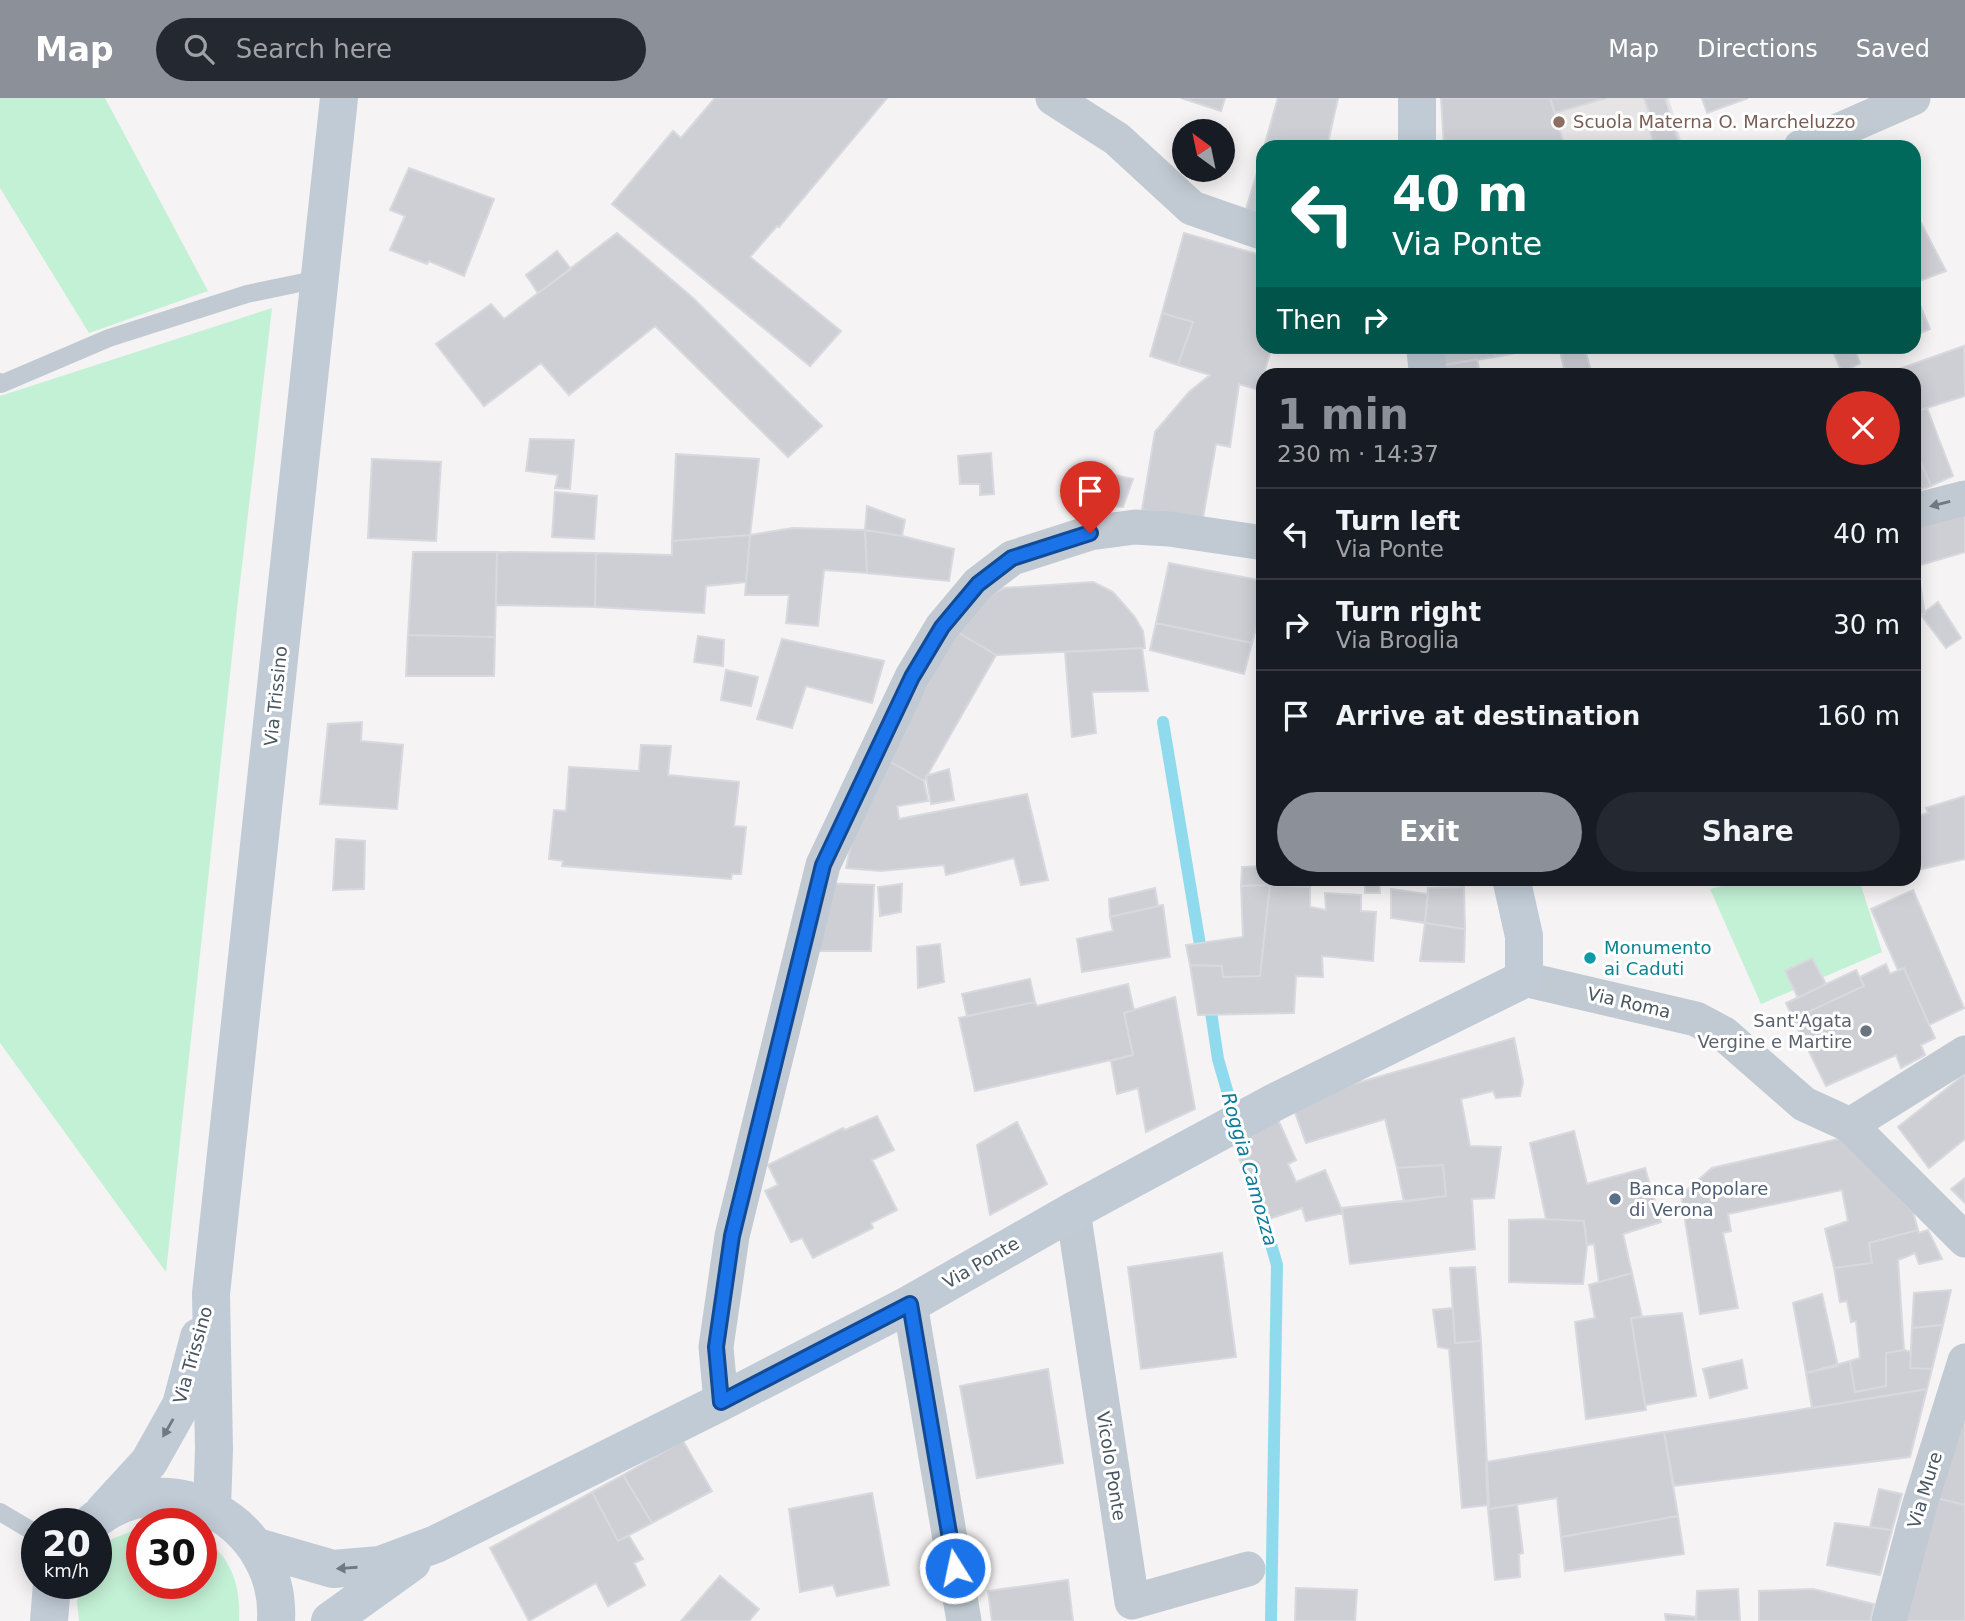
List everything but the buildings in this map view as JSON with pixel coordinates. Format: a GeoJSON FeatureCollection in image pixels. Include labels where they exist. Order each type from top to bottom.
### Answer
{"type":"FeatureCollection","features":[{"type":"Feature","properties":{"kind":"main road","name":"Via Trissino"},"geometry":{"type":"LineString","coordinates":[[112,1511],[126,1503],[155,1497],[184,1499],[212,1508],[214,1449],[211,1294],[338,98]]}},
{"type":"Feature","properties":{"kind":"main road"},"geometry":{"type":"LineString","coordinates":[[1417,98],[1417,140]]}},
{"type":"Feature","properties":{"kind":"main road"},"geometry":{"type":"LineString","coordinates":[[1513,886],[1524,936],[1524,979]]}},
{"type":"Feature","properties":{"kind":"main road","name":"Via Ponte"},"geometry":{"type":"LineString","coordinates":[[257,1547],[333,1569],[380,1565],[436,1544],[910,1304],[1073,1211],[1275,1102],[1524,979]]}},
{"type":"Feature","properties":{"kind":"main road","name":"Via Trissino"},"geometry":{"type":"LineString","coordinates":[[106,1508],[149,1462],[181,1405],[211,1294]]}},
{"type":"Feature","properties":{"kind":"main road","name":"Via Trissino"},"geometry":{"type":"LineString","coordinates":[[217,1511],[237,1525],[257,1547],[270,1574],[277,1604],[276,1621]]}},
{"type":"Feature","properties":{"kind":"main road","name":"Via Ponte"},"geometry":{"type":"LineString","coordinates":[[330,1621],[436,1544]]}},
{"type":"Feature","properties":{"kind":"main road"},"geometry":{"type":"LineString","coordinates":[[49,1621],[51,1599]]}},
{"type":"Feature","properties":{"kind":"street"},"geometry":{"type":"LineString","coordinates":[[1053,98],[1117,139],[1192,208],[1256,230]]}},
{"type":"Feature","properties":{"kind":"street"},"geometry":{"type":"LineString","coordinates":[[1817,140],[1913,98]]}},
{"type":"Feature","properties":{"kind":"street"},"geometry":{"type":"LineString","coordinates":[[1921,508],[1965,498]]}},
{"type":"Feature","properties":{"kind":"street"},"geometry":{"type":"LineString","coordinates":[[721,1402],[716,1347],[732,1236],[823,865],[912,677],[942,627],[978,584],[1012,558],[1090,533],[1135,527],[1169,529],[1256,543]]}},
{"type":"Feature","properties":{"kind":"street","name":"Via Roma"},"geometry":{"type":"LineString","coordinates":[[1524,979],[1696,1019],[1724,1034],[1804,1104],[1850,1125],[1965,1240]]}},
{"type":"Feature","properties":{"kind":"street"},"geometry":{"type":"LineString","coordinates":[[1850,1125],[1965,1053]]}},
{"type":"Feature","properties":{"kind":"street","name":"Vicolo Ponte"},"geometry":{"type":"LineString","coordinates":[[1073,1211],[1132,1602],[1248,1569]]}},
{"type":"Feature","properties":{"kind":"street"},"geometry":{"type":"LineString","coordinates":[[910,1304],[964,1621]]}},
{"type":"Feature","properties":{"kind":"street","name":"Via Mure"},"geometry":{"type":"LineString","coordinates":[[1889,1621],[1919,1507],[1965,1361]]}},
{"type":"Feature","properties":{"kind":"lane"},"geometry":{"type":"LineString","coordinates":[[0,382],[109,338],[247,294],[319,279]]}},
{"type":"Feature","properties":{"kind":"lane"},"geometry":{"type":"LineString","coordinates":[[0,1512],[21,1524]]}},
{"type":"Feature","properties":{"kind":"shaded area","name":"Scuola Materna O. Marcheluzzo"},"geometry":{"type":"Polygon","coordinates":[[[1441,98],[1669,98],[1681,140],[1444,140],[1441,98]]]}},
{"type":"Feature","properties":{"kind":"green space"},"geometry":{"type":"Polygon","coordinates":[[[0,98],[105,98],[208,291],[89,333],[0,188],[0,98]]]}},
{"type":"Feature","properties":{"kind":"green space"},"geometry":{"type":"Polygon","coordinates":[[[272,308],[166,1272],[0,1043],[0,396],[272,308]]]}},
{"type":"Feature","properties":{"kind":"green space"},"geometry":{"type":"Polygon","coordinates":[[[1722,886],[1861,886],[1882,952],[1761,1004],[1710,889],[1722,886]]]}},
{"type":"Feature","properties":{"kind":"green space"},"geometry":{"type":"Polygon","coordinates":[[[126,1533],[126,1599],[217,1599],[217,1550],[227,1563],[236,1584],[239,1621],[79,1621],[78,1599],[112,1599],[112,1539],[126,1533]]]}},
{"type":"Feature","properties":{"kind":"waterway","name":"Roggia Camozza"},"geometry":{"type":"LineString","coordinates":[[1163,722],[1202,957]]}},
{"type":"Feature","properties":{"kind":"waterway","name":"Roggia Camozza"},"geometry":{"type":"LineString","coordinates":[[1209,999],[1218,1059],[1235,1118]]}},
{"type":"Feature","properties":{"kind":"waterway","name":"Roggia Camozza"},"geometry":{"type":"LineString","coordinates":[[1260,1206],[1277,1265],[1271,1621]]}},
{"type":"Feature","properties":{"kind":"place","name":"Scuola Materna O. Marcheluzzo"},"geometry":{"type":"Point","coordinates":[1559,122]}},
{"type":"Feature","properties":{"kind":"place","name":"Monumento ai Caduti"},"geometry":{"type":"Point","coordinates":[1590,958]}},
{"type":"Feature","properties":{"kind":"place","name":"Sant'Agata Vergine e Martire"},"geometry":{"type":"Point","coordinates":[1866,1031]}},
{"type":"Feature","properties":{"kind":"place","name":"Banca Popolare di Verona"},"geometry":{"type":"Point","coordinates":[1615,1199]}},
{"type":"Feature","properties":{"kind":"route"},"geometry":{"type":"LineString","coordinates":[[955,1568],[910,1304],[721,1402],[716,1347],[732,1236],[823,865],[912,677],[942,627],[978,584],[1012,558],[1090,533]]}}]}
